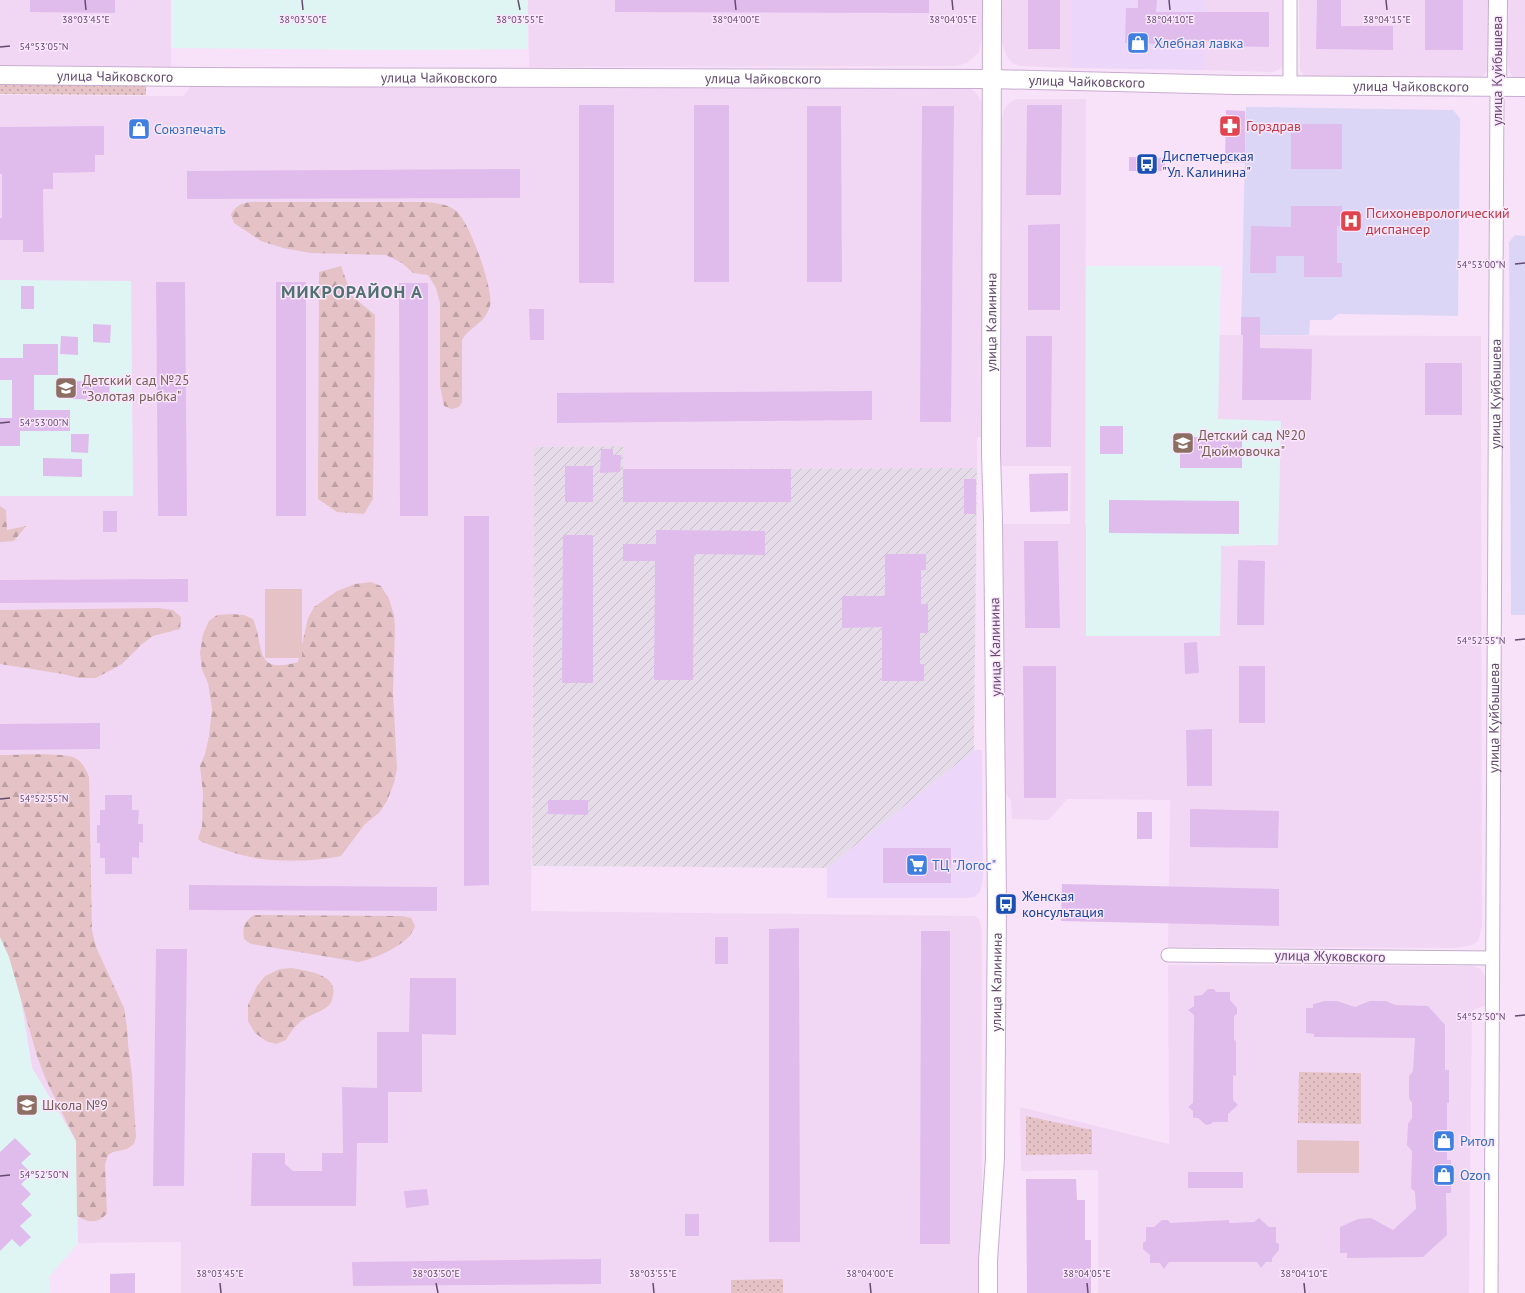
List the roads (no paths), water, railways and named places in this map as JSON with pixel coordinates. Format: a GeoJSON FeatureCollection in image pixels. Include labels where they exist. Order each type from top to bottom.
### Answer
{"type":"FeatureCollection","features":[{"type":"Feature","properties":{"kind":"main road","name":"улица Калинина"},"geometry":{"type":"LineString","coordinates":[[988,1293],[988,1261],[995,1158],[997,903],[994,520],[991,454],[992,0]]}},
{"type":"Feature","properties":{"kind":"main road","name":"улица Куйбышева"},"geometry":{"type":"LineString","coordinates":[[1497,86],[1498,0]]}},
{"type":"Feature","properties":{"kind":"main road","name":"улица Чайковского"},"geometry":{"type":"LineString","coordinates":[[0,75],[195,77],[992,79],[1290,86],[1525,87]]}},
{"type":"Feature","properties":{"kind":"street"},"geometry":{"type":"LineString","coordinates":[[1290,0],[1290,86]]}},
{"type":"Feature","properties":{"kind":"street","name":"улица Куйбышева"},"geometry":{"type":"LineString","coordinates":[[1491,1293],[1497,86]]}},
{"type":"Feature","properties":{"kind":"street","name":"улица Жуковского"},"geometry":{"type":"LineString","coordinates":[[1168,955],[1492,958]]}},
{"type":"Feature","properties":{"kind":"place","name":"Хлебная лавка"},"geometry":{"type":"Point","coordinates":[1138,43]}},
{"type":"Feature","properties":{"kind":"place","name":"Горздрав"},"geometry":{"type":"Point","coordinates":[1230,126]}},
{"type":"Feature","properties":{"kind":"place","name":"Союзпечать"},"geometry":{"type":"Point","coordinates":[139,129]}},
{"type":"Feature","properties":{"kind":"place","name":"Диспетчерская \"Ул. Калинина\""},"geometry":{"type":"Point","coordinates":[1147,164]}},
{"type":"Feature","properties":{"kind":"place","name":"Психоневрологический диспансер"},"geometry":{"type":"Point","coordinates":[1351,221]}},
{"type":"Feature","properties":{"kind":"place","name":"Детский сад №25 \"Золотая рыбка\""},"geometry":{"type":"Point","coordinates":[66,388]}},
{"type":"Feature","properties":{"kind":"place","name":"Детский сад №20 \"Дюймовочка\""},"geometry":{"type":"Point","coordinates":[1183,443]}},
{"type":"Feature","properties":{"kind":"place","name":"ТЦ \"Логос\""},"geometry":{"type":"Point","coordinates":[917,865]}},
{"type":"Feature","properties":{"kind":"place","name":"Женская консультация"},"geometry":{"type":"Point","coordinates":[1006,904]}},
{"type":"Feature","properties":{"kind":"place","name":"Школа №9"},"geometry":{"type":"Point","coordinates":[27,1105]}},
{"type":"Feature","properties":{"kind":"place","name":"Ритол"},"geometry":{"type":"Point","coordinates":[1444,1141]}},
{"type":"Feature","properties":{"kind":"place","name":"Ozon"},"geometry":{"type":"Point","coordinates":[1444,1175]}},
{"type":"Feature","properties":{"kind":"district","name":"МИКРОРАЙОН А"},"geometry":{"type":"Point","coordinates":[352,291]}}]}
